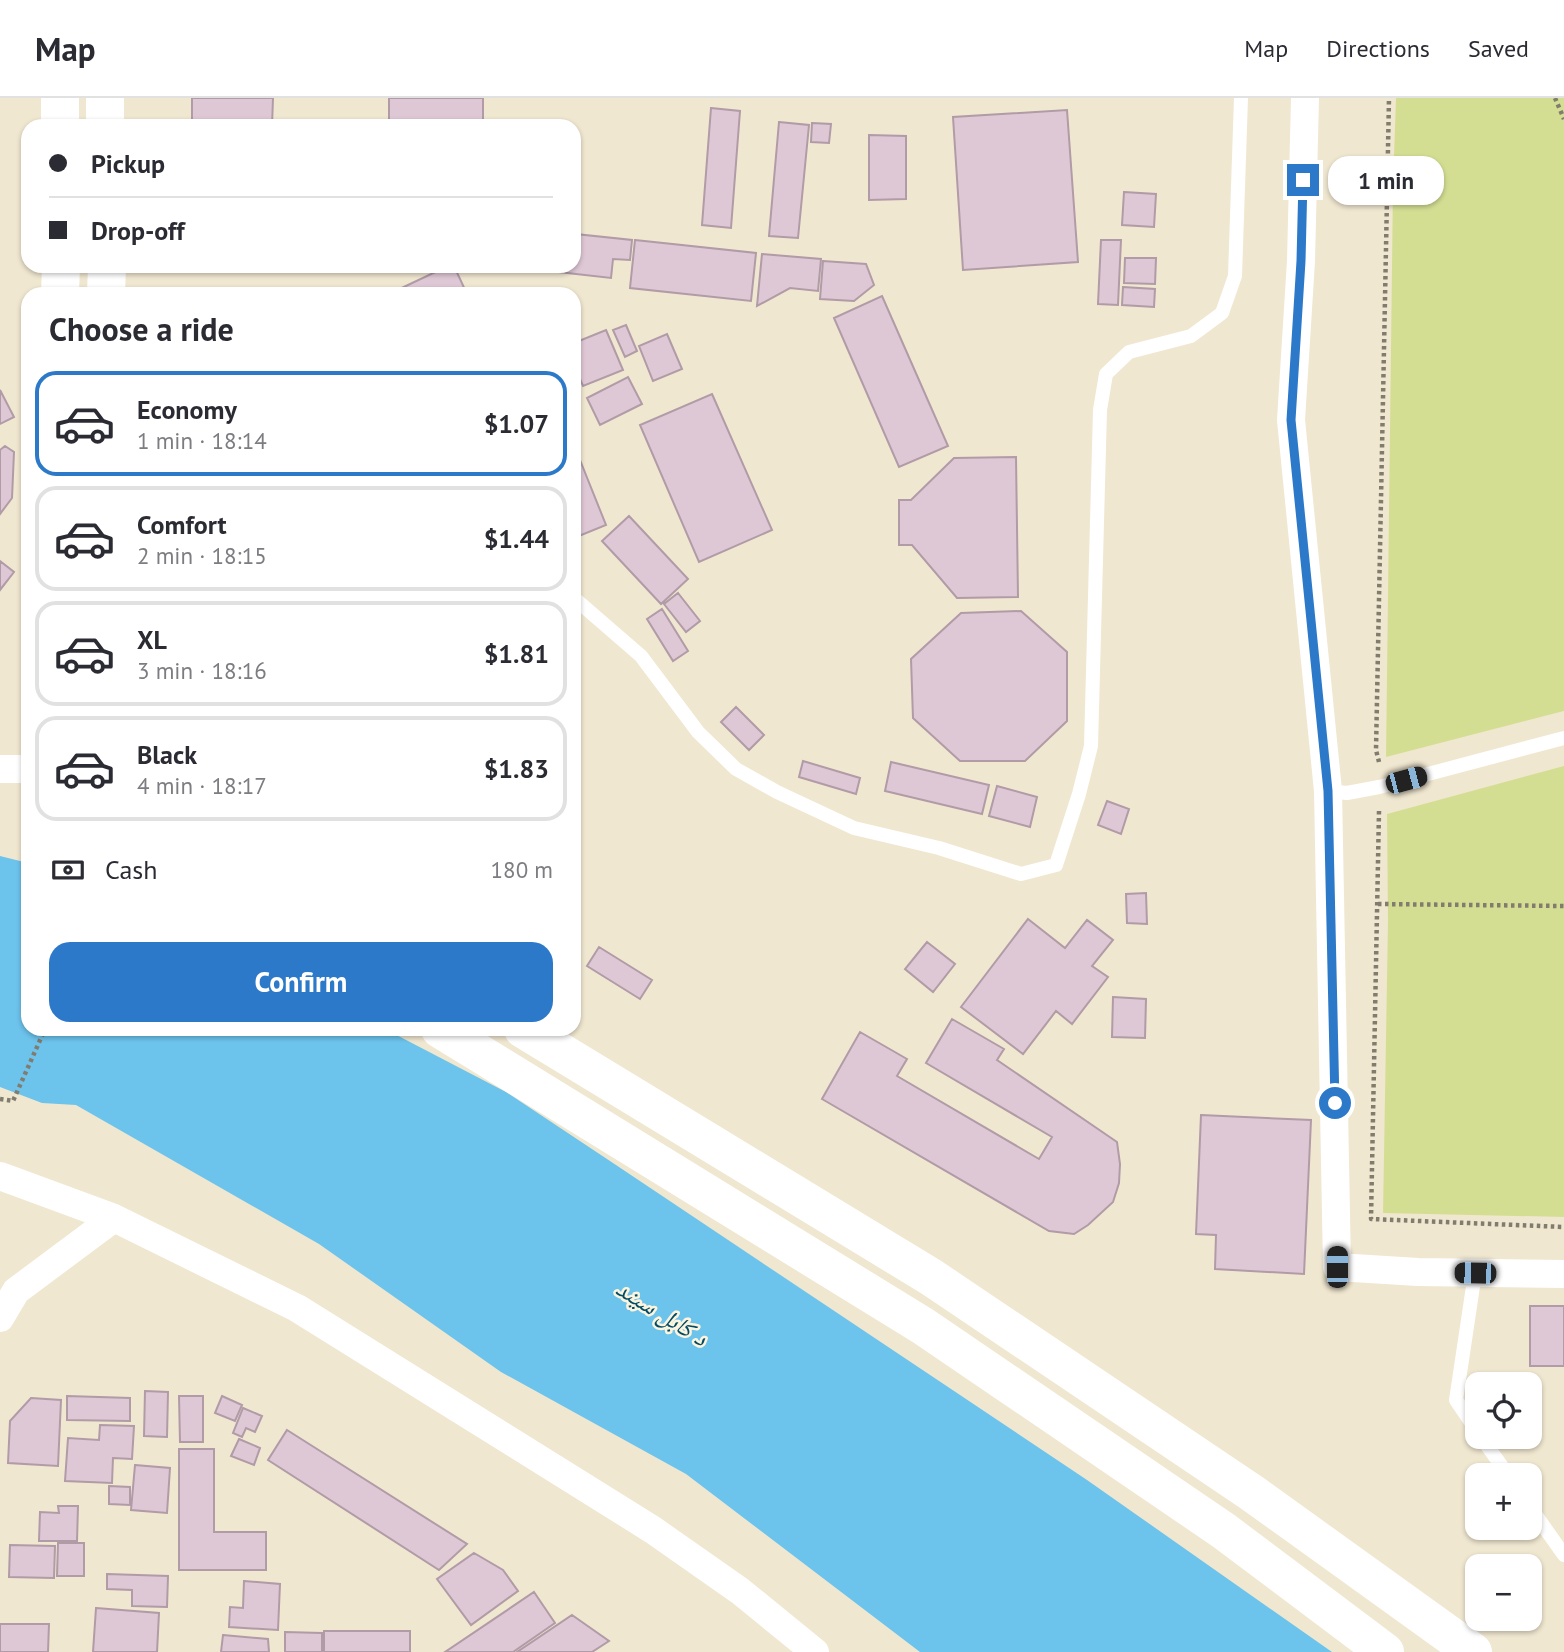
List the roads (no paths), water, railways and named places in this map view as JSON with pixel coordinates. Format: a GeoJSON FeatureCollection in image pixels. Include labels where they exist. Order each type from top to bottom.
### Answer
{"type":"FeatureCollection","features":[{"type":"Feature","properties":{"kind":"highway"},"geometry":{"type":"LineString","coordinates":[[60,98],[60,119]]}},
{"type":"Feature","properties":{"kind":"highway"},"geometry":{"type":"LineString","coordinates":[[105,98],[105,119]]}},
{"type":"Feature","properties":{"kind":"highway"},"geometry":{"type":"LineString","coordinates":[[451,1036],[923,1326],[1224,1531],[1385,1652]]}},
{"type":"Feature","properties":{"kind":"highway"},"geometry":{"type":"LineString","coordinates":[[535,1036],[932,1277],[1252,1493],[1473,1652]]}},
{"type":"Feature","properties":{"kind":"street"},"geometry":{"type":"LineString","coordinates":[[1305,98],[1301,261],[1291,420],[1328,791],[1337,1267],[1564,1274]]}},
{"type":"Feature","properties":{"kind":"street"},"geometry":{"type":"LineString","coordinates":[[0,769],[21,769]]}},
{"type":"Feature","properties":{"kind":"street"},"geometry":{"type":"LineString","coordinates":[[0,1176],[114,1218],[297,1308],[653,1530],[740,1591],[815,1652]]}},
{"type":"Feature","properties":{"kind":"street"},"geometry":{"type":"LineString","coordinates":[[0,1318],[16,1292],[114,1218]]}},
{"type":"Feature","properties":{"kind":"lane"},"geometry":{"type":"LineString","coordinates":[[581,604],[641,656],[698,732],[736,768],[777,792],[854,828],[939,848],[1021,874],[1056,865],[1091,746],[1100,410],[1106,374],[1129,352],[1191,336],[1222,313],[1235,276],[1241,98]]}},
{"type":"Feature","properties":{"kind":"lane"},"geometry":{"type":"LineString","coordinates":[[1328,791],[1347,793],[1379,788],[1564,738]]}},
{"type":"Feature","properties":{"kind":"lane"},"geometry":{"type":"LineString","coordinates":[[1465,1413],[1456,1400],[1475,1273]]}},
{"type":"Feature","properties":{"kind":"lane"},"geometry":{"type":"LineString","coordinates":[[1542,1524],[1564,1555]]}},
{"type":"Feature","properties":{"kind":"water","name":"د کابل سيند"},"geometry":{"type":"Polygon","coordinates":[[[0,856],[21,861],[21,1036],[398,1036],[506,1092],[1087,1480],[1332,1652],[920,1652],[686,1474],[501,1372],[319,1244],[76,1105],[42,1103],[0,1087],[0,856]]]}}]}
